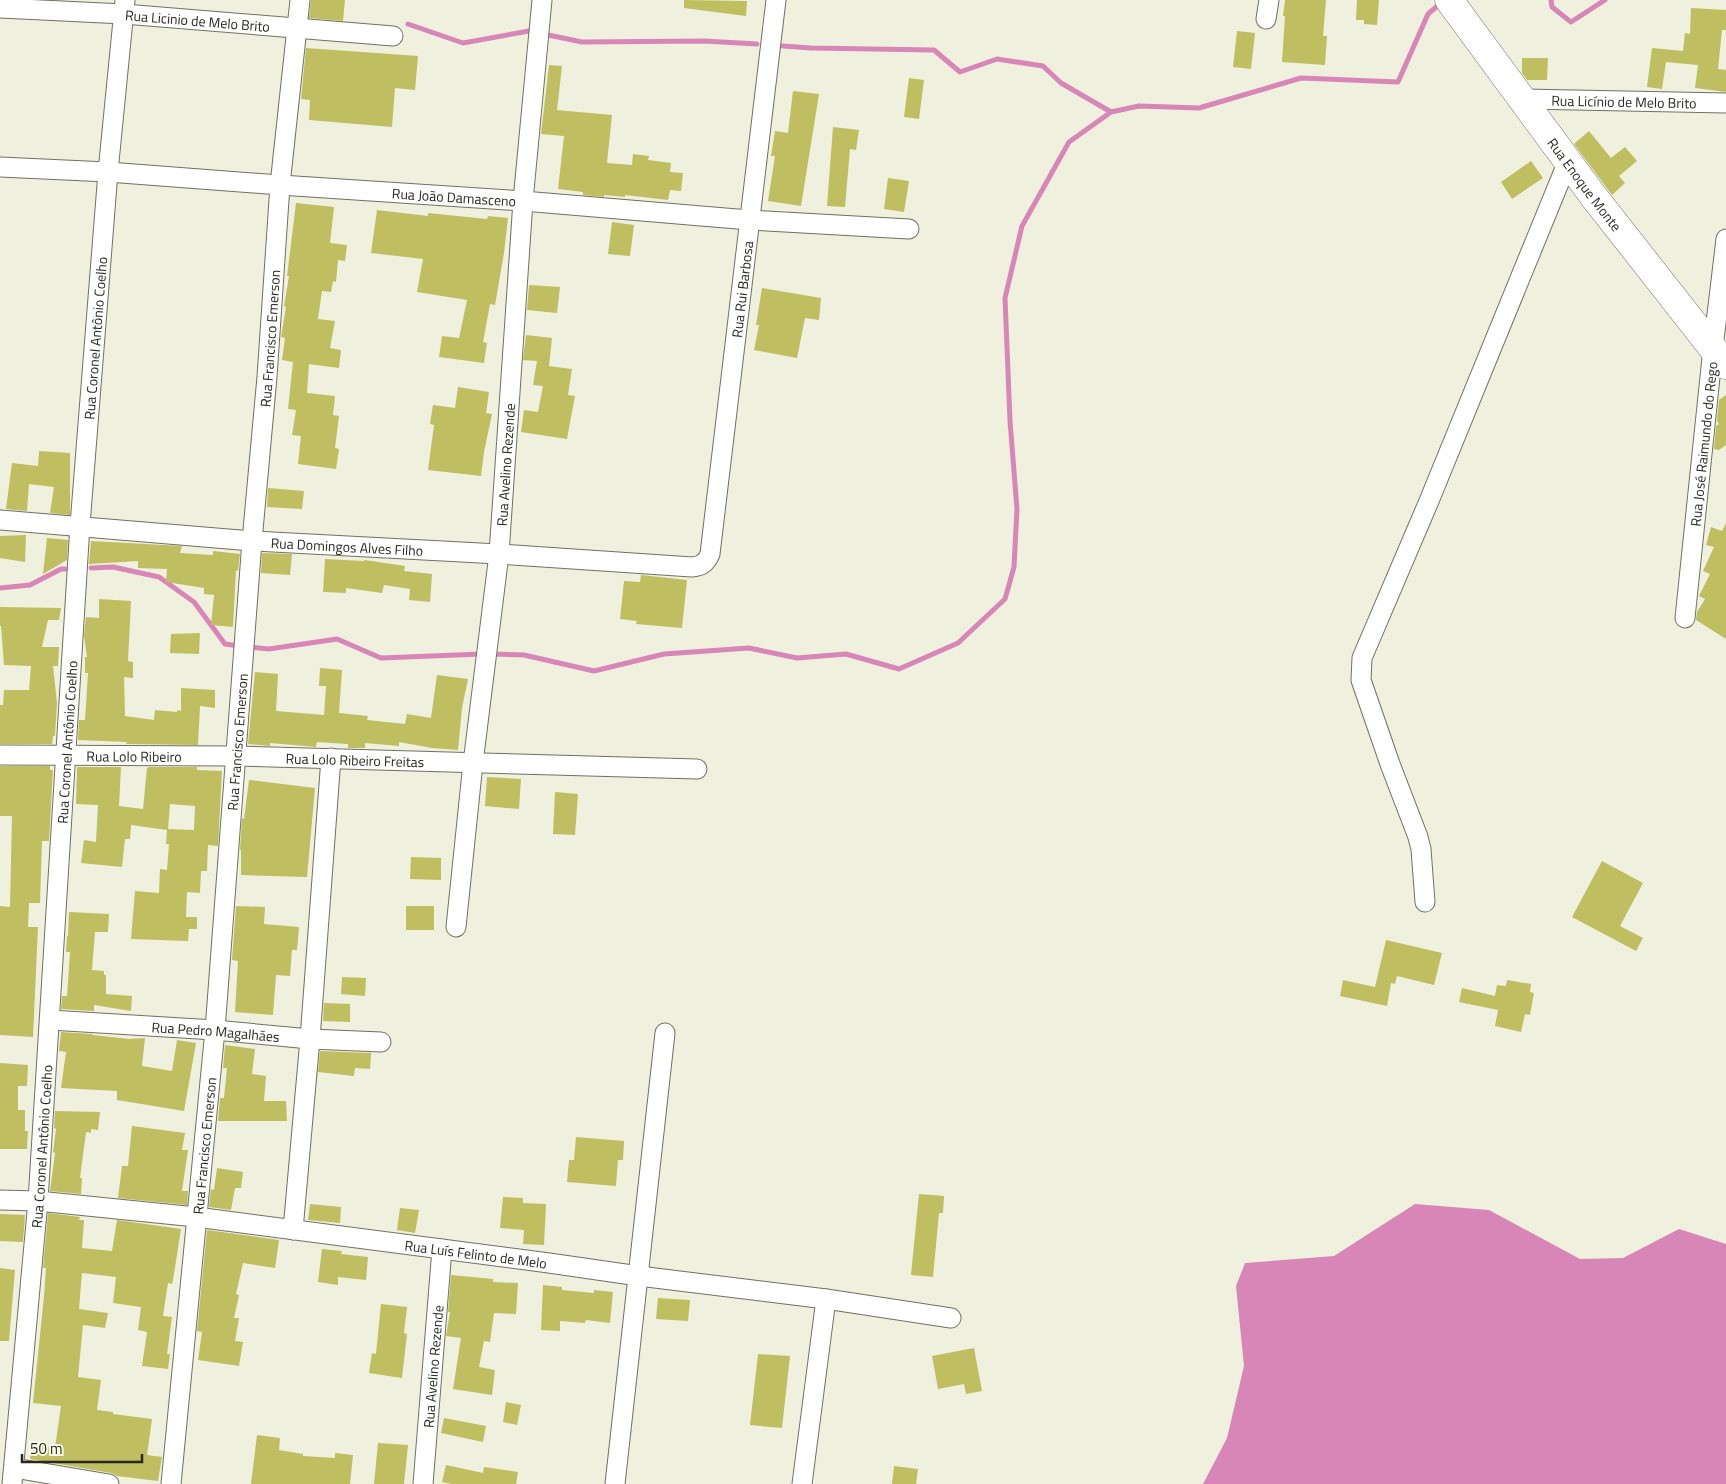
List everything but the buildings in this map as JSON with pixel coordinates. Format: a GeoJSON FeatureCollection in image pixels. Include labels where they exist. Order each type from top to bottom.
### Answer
{"type":"FeatureCollection","features":[{"type":"Feature","properties":{"kind":"main road","name":"Rua Enoque Monte"},"geometry":{"type":"LineString","coordinates":[[1449,0],[1594,198],[1719,356]]}},
{"type":"Feature","properties":{"kind":"street","name":"Rua Francisco Emerson"},"geometry":{"type":"LineString","coordinates":[[171,1484],[215,1030],[252,541],[267,377],[280,185],[300,0]]}},
{"type":"Feature","properties":{"kind":"street","name":"Rua Avelino Rezende"},"geometry":{"type":"LineString","coordinates":[[456,927],[473,763],[499,554],[523,201],[542,0]]}},
{"type":"Feature","properties":{"kind":"street","name":"Rua Rui Barbosa"},"geometry":{"type":"LineString","coordinates":[[692,567],[700,566],[710,554],[776,0]]}},
{"type":"Feature","properties":{"kind":"street"},"geometry":{"type":"LineString","coordinates":[[1266,19],[1269,0]]}},
{"type":"Feature","properties":{"kind":"street","name":"Rua Licinio de Melo Brito"},"geometry":{"type":"LineString","coordinates":[[0,8],[124,7],[298,28],[393,36]]}},
{"type":"Feature","properties":{"kind":"street","name":"Rua Coronel Antônio Coelho"},"geometry":{"type":"LineString","coordinates":[[13,1476],[38,1202],[80,525],[108,172],[124,7]]}},
{"type":"Feature","properties":{"kind":"street","name":"Rua Licínio de Melo Brito"},"geometry":{"type":"LineString","coordinates":[[1522,99],[1726,103]]}},
{"type":"Feature","properties":{"kind":"street"},"geometry":{"type":"LineString","coordinates":[[1425,902],[1421,849],[1418,837],[1361,680],[1362,658],[1429,501],[1568,161]]}},
{"type":"Feature","properties":{"kind":"street","name":"Rua João Damasceno"},"geometry":{"type":"LineString","coordinates":[[0,167],[108,172],[523,201],[749,220],[908,229]]}},
{"type":"Feature","properties":{"kind":"street","name":"Rua José Raimundo do Rego"},"geometry":{"type":"LineString","coordinates":[[1684,618],[1719,356],[1726,239]]}},
{"type":"Feature","properties":{"kind":"street","name":"Rua Domingos Alves Filho"},"geometry":{"type":"LineString","coordinates":[[0,520],[80,525],[252,541],[499,554],[692,567]]}},
{"type":"Feature","properties":{"kind":"street","name":"Rua Lolo Ribeiro"},"geometry":{"type":"LineString","coordinates":[[0,755],[236,756]]}},
{"type":"Feature","properties":{"kind":"street","name":"Rua Lolo Ribeiro Freitas"},"geometry":{"type":"LineString","coordinates":[[236,756],[697,769]]}},
{"type":"Feature","properties":{"kind":"street"},"geometry":{"type":"LineString","coordinates":[[293,1230],[310,1039],[331,758]]}},
{"type":"Feature","properties":{"kind":"street","name":"Rua Pedro Magalhães"},"geometry":{"type":"LineString","coordinates":[[50,1020],[215,1030],[310,1039],[381,1042]]}},
{"type":"Feature","properties":{"kind":"street"},"geometry":{"type":"LineString","coordinates":[[615,1484],[665,1033]]}},
{"type":"Feature","properties":{"kind":"street","name":"Rua Luís Felinto de Melo"},"geometry":{"type":"LineString","coordinates":[[0,1200],[196,1217],[826,1299],[951,1318]]}},
{"type":"Feature","properties":{"kind":"street","name":"Rua Avelino Rezende"},"geometry":{"type":"LineString","coordinates":[[423,1484],[442,1249]]}},
{"type":"Feature","properties":{"kind":"street"},"geometry":{"type":"LineString","coordinates":[[802,1484],[826,1299]]}},
{"type":"Feature","properties":{"kind":"street"},"geometry":{"type":"LineString","coordinates":[[13,1476],[109,1484]]}},
{"type":"Feature","properties":{"kind":"shaded area"},"geometry":{"type":"Polygon","coordinates":[[[1415,1204],[1489,1210],[1580,1259],[1623,1258],[1679,1229],[1726,1244],[1726,1484],[1203,1484],[1227,1438],[1244,1366],[1236,1286],[1245,1263],[1334,1256],[1415,1204]]]}},
{"type":"Feature","properties":{"kind":"waterway"},"geometry":{"type":"LineString","coordinates":[[1551,0],[1552,7],[1571,22],[1605,0]]}},
{"type":"Feature","properties":{"kind":"waterway"},"geometry":{"type":"LineString","coordinates":[[783,46],[934,50],[960,72],[997,59],[1043,66],[1061,83],[1111,112],[1139,106],[1199,108],[1301,78],[1398,82],[1428,14],[1442,2]]}},
{"type":"Feature","properties":{"kind":"waterway"},"geometry":{"type":"LineString","coordinates":[[408,24],[463,43],[529,31],[582,42],[704,41],[757,44]]}},
{"type":"Feature","properties":{"kind":"waterway"},"geometry":{"type":"LineString","coordinates":[[491,654],[524,655],[594,671],[664,654],[749,648],[797,658],[846,654],[899,669],[958,643],[1005,599],[1014,567],[1017,509],[1010,421],[1005,298],[1022,226],[1069,142],[1111,112]]}},
{"type":"Feature","properties":{"kind":"waterway"},"geometry":{"type":"LineString","coordinates":[[91,568],[113,567],[159,577],[194,602],[225,644],[240,646]]}},
{"type":"Feature","properties":{"kind":"waterway"},"geometry":{"type":"LineString","coordinates":[[0,588],[30,585],[61,569],[65,569]]}},
{"type":"Feature","properties":{"kind":"waterway"},"geometry":{"type":"LineString","coordinates":[[248,647],[269,649],[337,639],[381,658],[482,654]]}}]}
